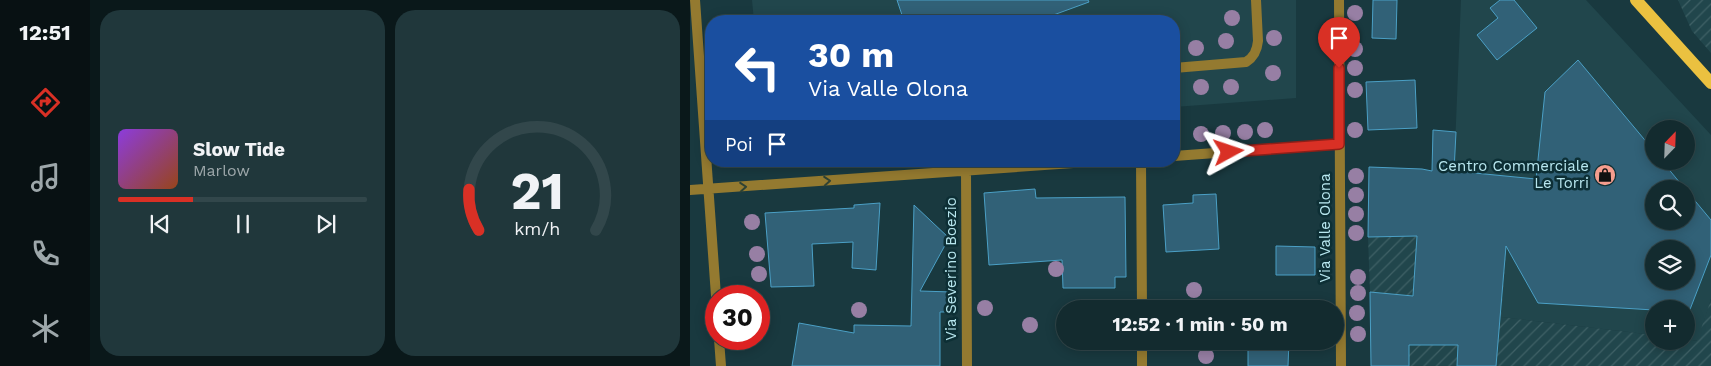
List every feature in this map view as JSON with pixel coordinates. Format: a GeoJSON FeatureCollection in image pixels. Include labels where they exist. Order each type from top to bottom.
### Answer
{"type":"FeatureCollection","features":[{"type":"Feature","properties":{"kind":"main road"},"geometry":{"type":"LineString","coordinates":[[1636,0],[1711,84]]}},
{"type":"Feature","properties":{"kind":"street"},"geometry":{"type":"LineString","coordinates":[[695,0],[705,145]]}},
{"type":"Feature","properties":{"kind":"street"},"geometry":{"type":"LineString","coordinates":[[1180,68],[1246,62],[1251,59],[1258,48],[1256,0]]}},
{"type":"Feature","properties":{"kind":"street","name":"Via Valle Olona"},"geometry":{"type":"LineString","coordinates":[[1339,0],[1340,366]]}},
{"type":"Feature","properties":{"kind":"street"},"geometry":{"type":"LineString","coordinates":[[1180,156],[1339,144]]}},
{"type":"Feature","properties":{"kind":"street"},"geometry":{"type":"LineString","coordinates":[[706,167],[715,285]]}},
{"type":"Feature","properties":{"kind":"street"},"geometry":{"type":"LineString","coordinates":[[690,190],[1020,167]]}},
{"type":"Feature","properties":{"kind":"street"},"geometry":{"type":"LineString","coordinates":[[1141,167],[1142,300]]}},
{"type":"Feature","properties":{"kind":"street","name":"Via Severino Boezio"},"geometry":{"type":"LineString","coordinates":[[966,171],[967,366]]}},
{"type":"Feature","properties":{"kind":"street"},"geometry":{"type":"LineString","coordinates":[[720,350],[721,366]]}},
{"type":"Feature","properties":{"kind":"street"},"geometry":{"type":"LineString","coordinates":[[1142,350],[1142,366]]}},
{"type":"Feature","properties":{"kind":"shaded area"},"geometry":{"type":"Polygon","coordinates":[[[752,0],[1296,0],[1296,98],[1180,107],[1180,15],[753,15],[752,0]]]}},
{"type":"Feature","properties":{"kind":"shaded area"},"geometry":{"type":"Polygon","coordinates":[[[1461,0],[1586,0],[1711,135],[1711,299],[1698,341],[1695,340],[1695,300],[1645,300],[1645,334],[1500,317],[1512,177],[1454,171],[1461,0]]]}},
{"type":"Feature","properties":{"kind":"shaded area"},"geometry":{"type":"Polygon","coordinates":[[[1678,0],[1711,0],[1711,53],[1692,31],[1678,0]]]}},
{"type":"Feature","properties":{"kind":"shaded area"},"geometry":{"type":"Polygon","coordinates":[[[1369,167],[1422,169],[1512,177],[1501,317],[1645,334],[1645,350],[1695,350],[1695,341],[1697,341],[1711,299],[1711,366],[1371,366],[1368,237],[1369,167]]]}},
{"type":"Feature","properties":{"kind":"building"},"geometry":{"type":"Polygon","coordinates":[[[897,0],[1088,0],[1089,2],[1053,15],[902,15],[897,0]]]}},
{"type":"Feature","properties":{"kind":"building"},"geometry":{"type":"Polygon","coordinates":[[[1373,0],[1397,0],[1396,39],[1372,38],[1373,0]]]}},
{"type":"Feature","properties":{"kind":"building"},"geometry":{"type":"Polygon","coordinates":[[[1500,0],[1514,0],[1537,28],[1497,60],[1477,35],[1498,18],[1490,8],[1500,0]]]}},
{"type":"Feature","properties":{"kind":"building"},"geometry":{"type":"Polygon","coordinates":[[[1578,60],[1645,140],[1645,170],[1669,170],[1678,180],[1645,180],[1645,230],[1695,230],[1695,201],[1711,220],[1711,255],[1694,300],[1645,300],[1645,309],[1538,303],[1506,246],[1496,366],[1457,366],[1458,345],[1409,345],[1409,366],[1371,366],[1370,292],[1413,296],[1417,236],[1368,237],[1369,167],[1432,171],[1433,130],[1456,132],[1454,171],[1536,179],[1545,92],[1578,60]]]}},
{"type":"Feature","properties":{"kind":"building"},"geometry":{"type":"Polygon","coordinates":[[[1415,80],[1417,128],[1368,130],[1366,82],[1415,80]]]}},
{"type":"Feature","properties":{"kind":"building"},"geometry":{"type":"Polygon","coordinates":[[[1035,189],[1036,198],[1125,197],[1126,277],[1115,277],[1115,288],[1063,288],[1062,260],[989,265],[984,193],[1035,189]]]}},
{"type":"Feature","properties":{"kind":"building"},"geometry":{"type":"Polygon","coordinates":[[[1216,194],[1219,249],[1166,252],[1163,205],[1193,203],[1193,195],[1216,194]]]}},
{"type":"Feature","properties":{"kind":"building"},"geometry":{"type":"Polygon","coordinates":[[[880,203],[876,270],[852,268],[853,242],[812,244],[814,286],[771,287],[765,213],[854,208],[854,205],[880,203]]]}},
{"type":"Feature","properties":{"kind":"building"},"geometry":{"type":"Polygon","coordinates":[[[914,205],[949,238],[920,291],[952,292],[951,312],[940,312],[940,366],[792,366],[799,323],[854,333],[854,325],[911,326],[914,205]]]}},
{"type":"Feature","properties":{"kind":"building"},"geometry":{"type":"Polygon","coordinates":[[[1276,246],[1315,247],[1315,275],[1276,275],[1276,246]]]}},
{"type":"Feature","properties":{"kind":"building"},"geometry":{"type":"Polygon","coordinates":[[[1248,350],[1289,350],[1288,366],[1248,366],[1248,350]]]}},
{"type":"Feature","properties":{"kind":"place","name":"Centro Commerciale Le Torri"},"geometry":{"type":"Point","coordinates":[1605,175]}},
{"type":"Feature","properties":{"kind":"route"},"geometry":{"type":"LineString","coordinates":[[1229,152],[1339,144],[1339,68]]}}]}
